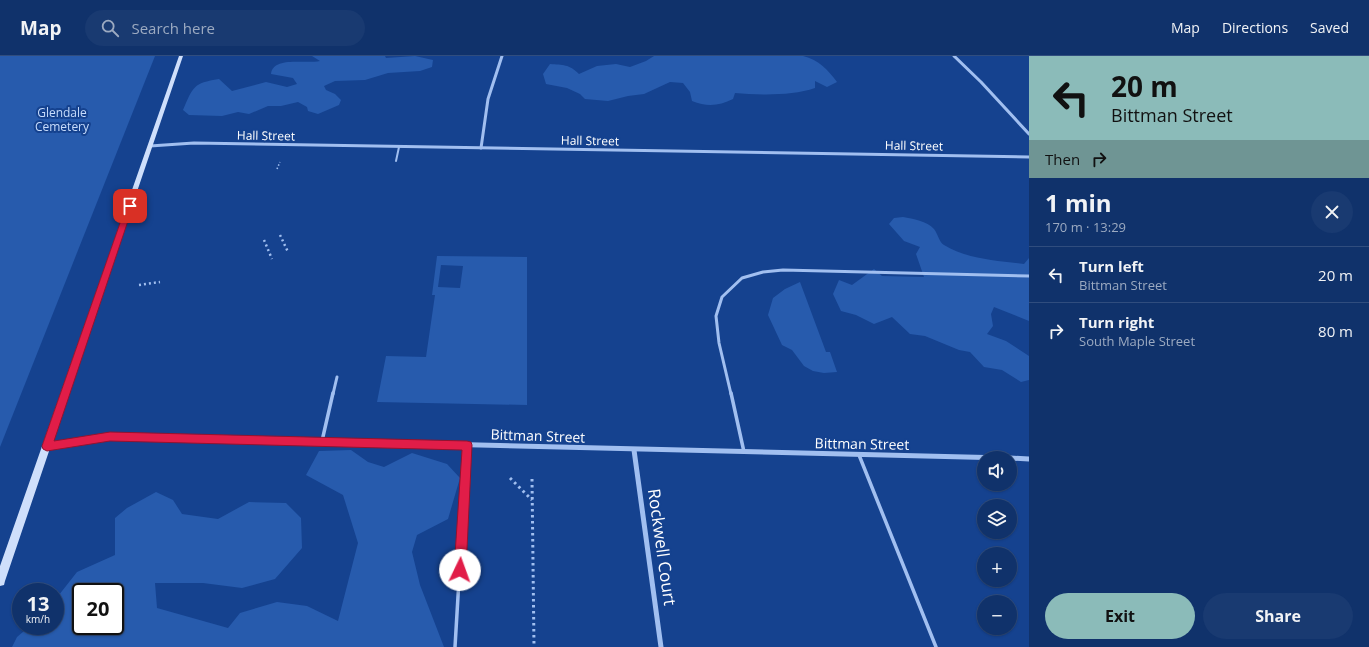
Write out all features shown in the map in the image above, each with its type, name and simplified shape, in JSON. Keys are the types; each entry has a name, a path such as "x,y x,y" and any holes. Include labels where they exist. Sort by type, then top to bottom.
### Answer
{"main road":[{"path":"0,581 181,56"}],"street":[{"path":"482,148 488,99 502,56"},
{"path":"954,56 981,82 1029,134"},
{"name":"Hall Street","path":"150,146 194,143 1029,157"},
{"name":"Bittman Street","path":"47,446 110,436 977,457"},
{"name":"Rockwell Court","path":"634,450 661,647"},
{"path":"1017,458 1029,458"}],"lane":[{"path":"396,161 399,147"},
{"path":"744,452 719,343 716,316 722,297 742,278 763,272 783,270 1029,276"},
{"path":"322,441 337,377"},
{"path":"455,647 467,445"},
{"path":"859,455 936,647"}],"path":[{"path":"280,235 288,252"},
{"path":"264,240 272,259"},
{"path":"139,285 160,282"},
{"path":"510,478 532,500"},
{"path":"532,479 534,647"}],"green space":[{"name":"Glendale Cemetery","path":"0,56 155,56 0,447"},
{"path":"312,56 385,56 386,58 415,56 433,60 432,67 420,71 388,73 365,80 335,81 324,86 326,90 335,94 341,100 339,105 318,114 308,111 307,107 298,102 281,106 268,106 249,114 238,112 222,116 189,115 183,110 195,87 204,82 219,79 232,91 266,82 287,87 297,84 293,78 271,74 273,68 283,63 320,61"},
{"path":"654,56 803,56 814,60 823,66 837,82 827,87 815,81 815,88 786,94 735,93 733,99 718,104 708,105 692,101 690,92 683,83 670,82 644,94 608,101 585,99 580,94 567,88 546,84 543,74 550,64 569,67 579,74 597,66 616,64 630,67 646,61"},
{"path":"903,217 928,224 937,233 942,244 953,250 983,259 1004,262 1024,264 1029,258 1029,321 994,307 991,314 993,326 987,334 1006,341 1029,356 1029,380 1021,382 1002,370 984,367 970,352 959,350 925,336 910,334 892,317 874,324 856,315 841,311 833,294 839,280 852,285 874,269 882,276 924,277 916,254 920,247 904,241 889,224 894,218"},
{"path":"437,256 527,257 527,405 377,402 386,356 426,357 435,295 432,295","holes":["441,265 463,266 460,288 438,287"]},
{"path":"800,282 826,352 830,352 837,372 824,373 813,371 804,366 792,350 782,345 768,315 773,298 785,289"},
{"path":"351,450 368,462 384,467 412,453 447,464 460,478 448,519 417,535 412,552 420,585 444,647 12,647 19,635 64,635 64,589 77,572 115,555 115,518 127,508 156,492 173,500 182,514 218,519 249,502 286,503 301,518 302,548 275,579 242,588 203,583 155,583 157,608 228,628 240,613 277,602 307,606 338,621 358,543 343,495 306,475 319,451"}],"route":[{"path":"130,206 47,446 110,436 467,445 460,570"}]}
